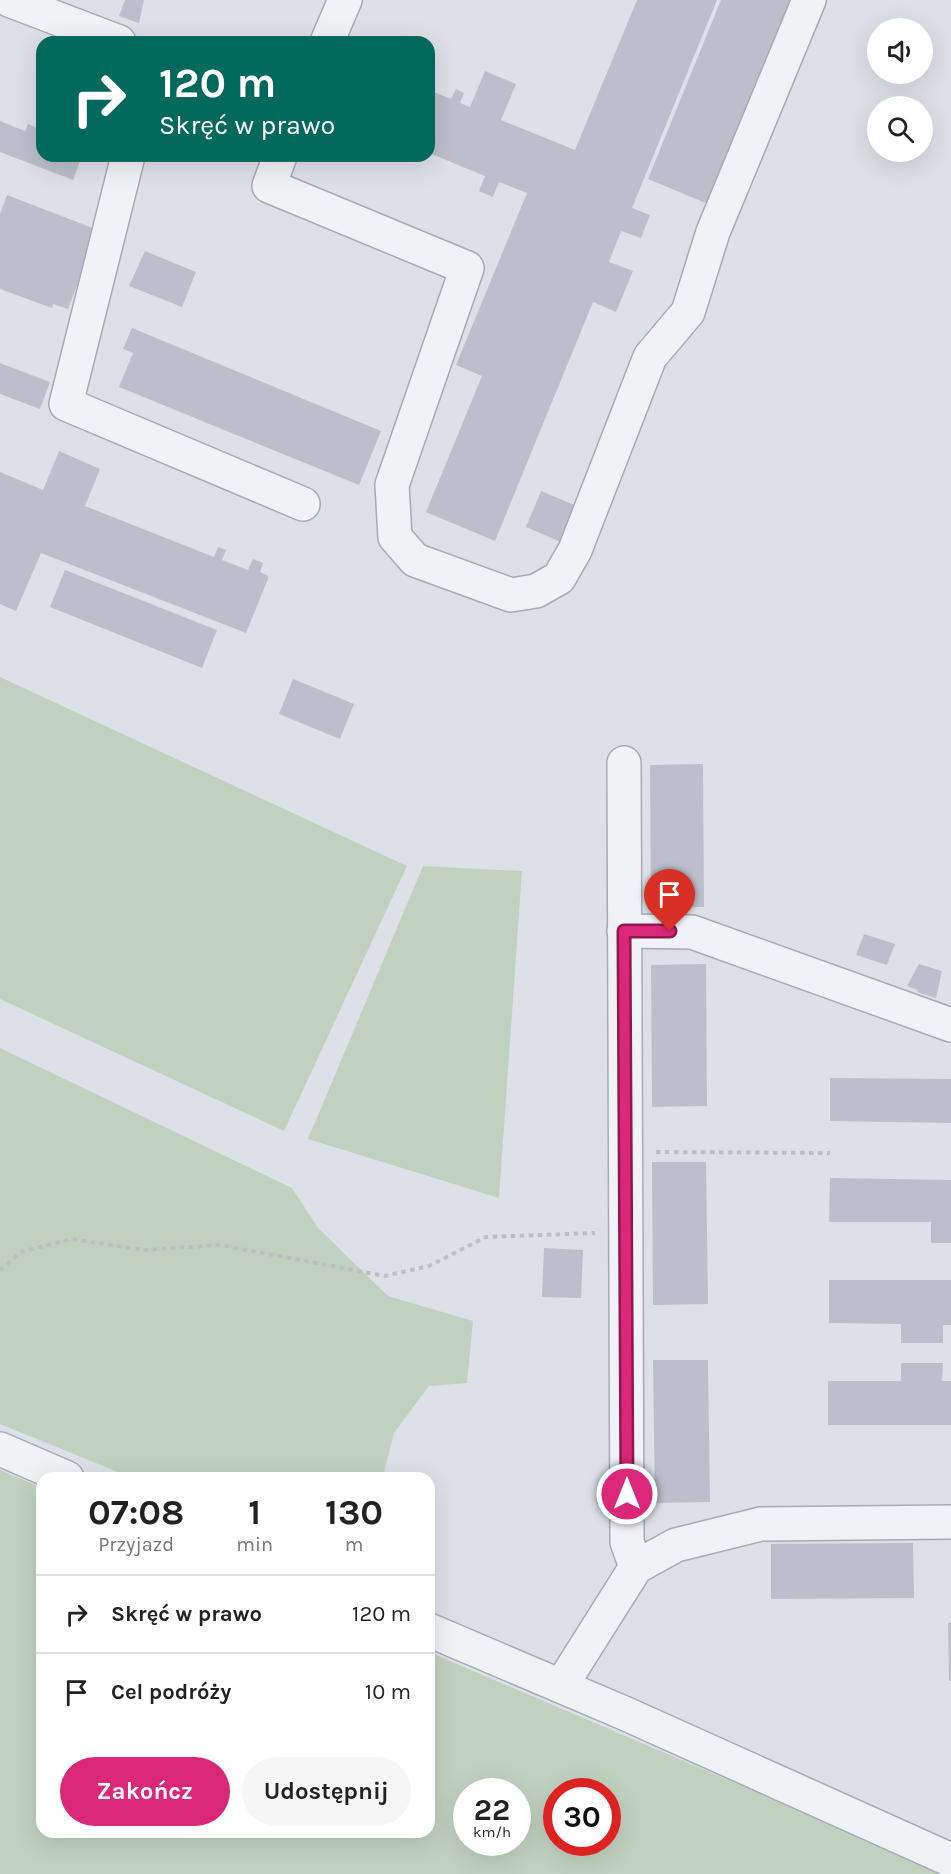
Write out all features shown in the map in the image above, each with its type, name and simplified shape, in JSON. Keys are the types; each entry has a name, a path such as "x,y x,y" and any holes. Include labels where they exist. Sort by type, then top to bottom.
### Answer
{"street":[{"path":"9,0 103,36"},
{"path":"330,36 345,0"},
{"path":"278,162 269,186 467,268 392,485 395,537 415,560 511,595 536,591 559,578 575,550 650,357 688,312 713,232 809,0"},
{"path":"126,162 66,404 303,504"},
{"path":"624,763 627,1542 636,1568"},
{"path":"624,931 693,932 951,1025"},
{"path":"0,1449 53,1472"},
{"path":"561,1686 636,1568 676,1545 761,1524 951,1522"},
{"path":"435,1633 561,1686 951,1860"}],"path":[{"path":"625,1151 830,1153"},
{"path":"0,1270 21,1252 71,1239 144,1250 220,1245 385,1276 429,1266 486,1237 626,1231"}],"green space":[{"path":"0,677 407,866 284,1131 0,999"},
{"path":"423,866 522,871 499,1198 308,1139"},
{"path":"0,1048 292,1188 318,1228 388,1296 473,1321 467,1383 429,1386 394,1433 384,1472 118,1472 0,1424"},
{"path":"0,1470 36,1485 36,1838 435,1838 435,1655 948,1874 0,1874"}],"building":[{"path":"125,0 144,0 139,23 119,16"},
{"path":"637,0 717,0 632,208 650,215 641,238 621,231 609,262 633,271 616,312 593,302 495,541 426,512 482,376 456,365 527,193 499,182 493,197 479,191 485,176 435,155 435,92 451,99 456,89 464,93 460,103 470,107 485,71 516,84 501,120 575,150"},
{"path":"721,0 797,0 713,206 648,179"},
{"path":"0,121 25,131 28,124 36,127 36,162 80,162 73,180 0,152"},
{"path":"7,195 98,230 68,309 53,304 52,308 0,289 0,214"},
{"path":"145,251 196,272 182,307 129,286"},
{"path":"132,328 381,431 359,485 119,387 133,353 123,349"},
{"path":"0,363 50,382 40,409 0,394"},
{"path":"59,451 100,469 85,506 214,557 218,547 226,550 222,560 248,570 253,559 263,563 260,572 268,576 268,579 246,633 41,553 16,611 0,604 0,472 43,490"},
{"path":"541,491 586,510 570,546 526,527"},
{"path":"65,570 217,630 202,668 50,607"},
{"path":"293,679 354,704 340,739 279,714"},
{"path":"703,764 704,907 651,907 650,765"},
{"path":"864,934 895,944 887,965 856,955"},
{"path":"706,964 707,1106 652,1107 651,965"},
{"path":"919,964 942,971 936,998 907,986"},
{"path":"830,1078 951,1079 951,1123 830,1121"},
{"path":"652,1162 706,1162 708,1304 653,1305"},
{"path":"830,1178 951,1180 951,1243 931,1243 931,1222 829,1222"},
{"path":"544,1248 583,1250 581,1298 542,1297"},
{"path":"829,1280 951,1280 951,1325 943,1325 943,1343 901,1343 901,1324 829,1323"},
{"path":"653,1360 708,1360 710,1502 655,1503"},
{"path":"901,1363 943,1363 942,1381 951,1381 951,1425 828,1425 828,1381 901,1381"},
{"path":"913,1543 914,1598 771,1599 771,1544"},
{"path":"948,1623 951,1623 951,1681 949,1681"}],"route":[{"path":"627,1494 624,931 670,931"}]}
